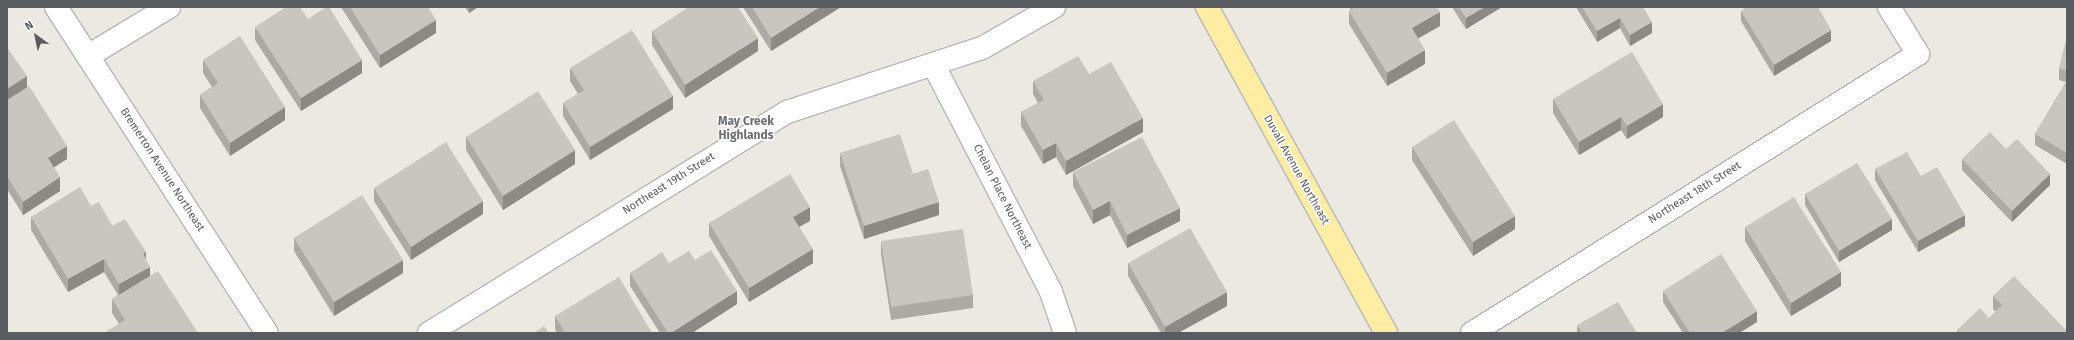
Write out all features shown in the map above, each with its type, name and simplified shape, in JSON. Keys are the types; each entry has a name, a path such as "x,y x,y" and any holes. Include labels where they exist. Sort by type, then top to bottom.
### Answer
{"main road":[{"name":"Duvall Avenue Northeast","path":"1207,7 1386,333"}],"street":[{"name":"Bremerton Avenue Northeast","path":"56,7 267,333"},
{"path":"88,56 169,7"},
{"name":"Northeast 19th Street","path":"429,333 787,112 982,48 1054,7"},
{"name":"Northeast 18th Street","path":"1472,333 1918,54 1889,7"},
{"name":"Chelan Place Northeast","path":"933,64 1051,292 1065,333"}],"building":[{"path":"286,7 300,7 308,19 326,7 329,7 362,60 301,98 255,27"},
{"path":"350,7 428,7 436,20 380,55"},
{"path":"689,7 738,7 758,38 685,85 652,31"},
{"path":"752,7 820,7 771,38"},
{"path":"1356,7 1437,7 1440,12 1412,28 1425,50 1387,73 1349,11"},
{"path":"1459,7 1485,7 1466,18"},
{"path":"1582,7 1643,7 1652,22 1630,35 1620,18 1597,31"},
{"path":"1746,7 1818,7 1831,30 1774,65 1741,11"},
{"path":"632,30 673,96 590,147 563,103 584,90 570,68"},
{"path":"240,36 285,107 230,143 200,95 218,83 203,60"},
{"path":"2067,37 2067,71 2059,69"},
{"path":"7,47 27,76 7,89"},
{"path":"1632,52 1663,104 1627,126 1621,117 1579,142 1553,99"},
{"path":"1078,56 1089,74 1111,62 1143,118 1066,161 1056,143 1043,150 1021,112 1044,100 1033,81"},
{"path":"2067,81 2067,153 2035,134"},
{"path":"29,86 67,146 48,158 60,177 23,202 7,176 7,100"},
{"path":"538,91 575,150 503,196 466,137"},
{"path":"1454,120 1515,216 1473,242 1412,147"},
{"path":"1990,132 2006,149 2017,139 2050,174 2012,211 1962,159"},
{"path":"900,134 913,174 928,169 939,202 864,226 840,153"},
{"path":"1142,137 1180,208 1127,235 1110,201 1093,210 1073,172"},
{"path":"446,142 483,201 411,247 374,188"},
{"path":"1907,152 1921,176 1937,167 1965,215 1918,241 1875,169"},
{"path":"1857,163 1892,219 1839,251 1805,194"},
{"path":"790,174 810,207 793,217 813,249 749,288 709,223"},
{"path":"80,187 91,206 99,202 112,226 125,219 146,252 143,253 150,267 119,284 104,259 68,279 31,217"},
{"path":"362,195 403,260 334,302 294,238"},
{"path":"1794,197 1841,272 1791,303 1745,227"},
{"path":"1190,228 1227,292 1165,327 1128,263"},
{"path":"963,229 973,295 891,307 881,241"},
{"path":"711,250 737,291 671,333 668,333 630,273 662,252 669,263 689,251 695,260"},
{"path":"1721,254 1757,311 1722,333 1690,333 1663,291"},
{"path":"158,271 198,333 104,333 125,320 112,299"},
{"path":"2014,276 2067,331 2067,333 1960,333 1957,330 1980,308 1989,318 2002,305 1993,296"},
{"path":"619,277 652,333 565,333 555,316"},
{"path":"1618,302 1637,333 1582,333 1577,325"},
{"path":"544,326 549,333 534,333"}],"district":[{"name":"May Creek Highlands","path":"746,129"}]}
